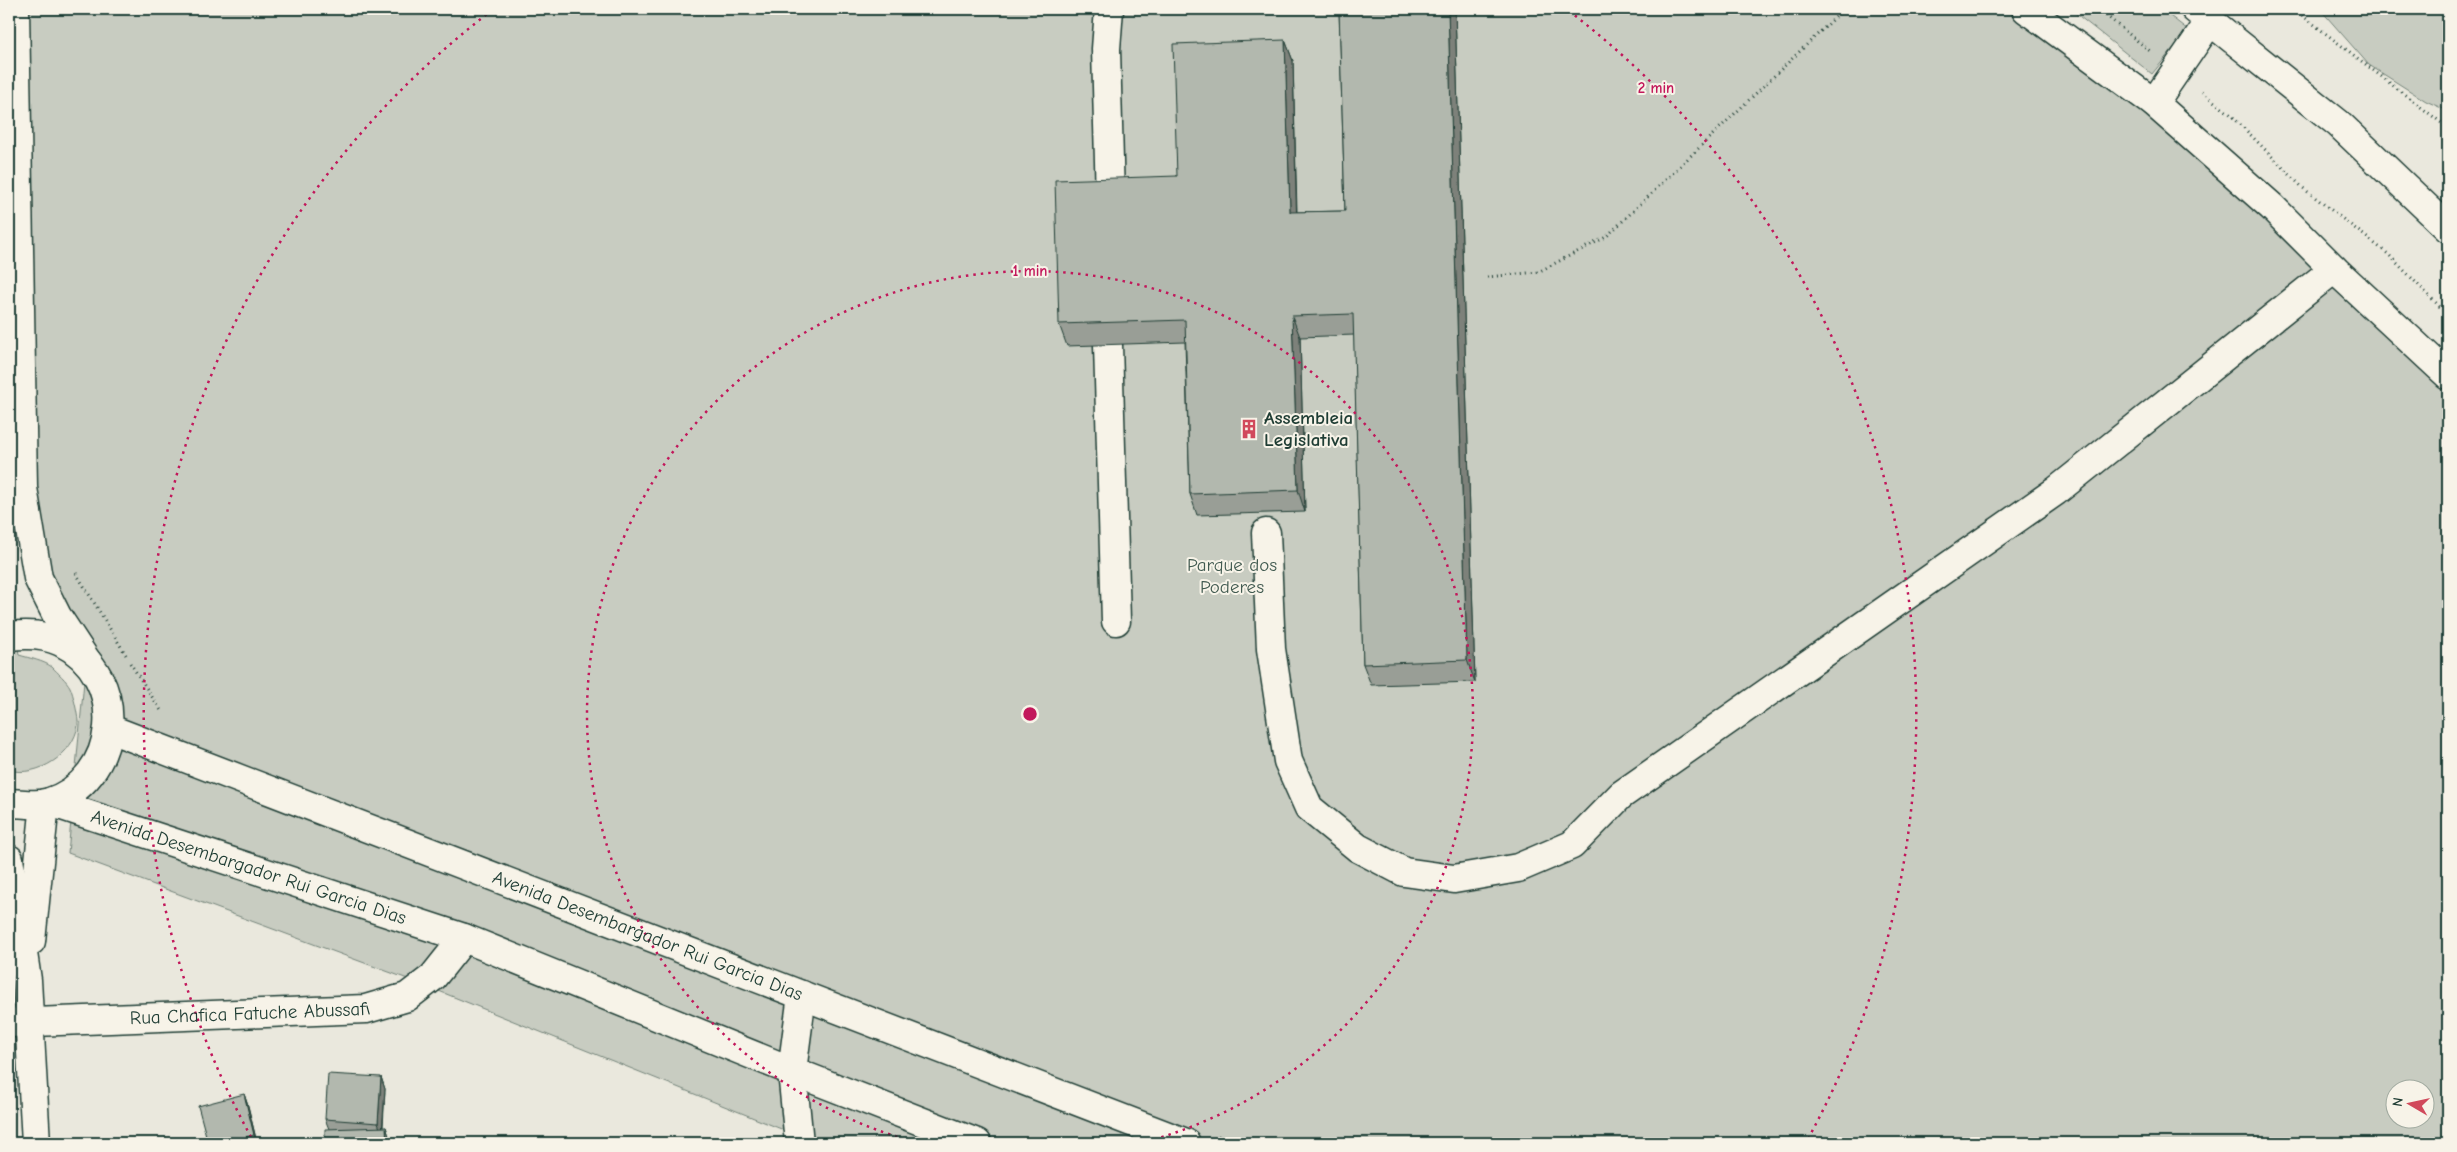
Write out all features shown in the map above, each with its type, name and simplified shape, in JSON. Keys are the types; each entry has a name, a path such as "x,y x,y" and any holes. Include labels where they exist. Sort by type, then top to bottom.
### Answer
{"main road":[{"path":"9,803 47,803 79,787 100,761 110,729 106,692 57,616 38,578 23,488 15,9"},
{"path":"1109,9 1106,49 1110,199"},
{"path":"2026,9 2154,103 2272,207 2334,269 2448,375"},
{"path":"2154,103 2202,15 2339,124 2448,228"},
{"path":"1266,533 1271,649 1288,761 1309,808 1358,848 1404,872 1454,879 1518,868 1572,845 1620,795 2056,491 2334,269"},
{"path":"1108,345 1116,621"},
{"path":"9,636 32,634 61,642 86,660"},
{"name":"Avenida Desembargador Rui Garcia Dias","path":"110,729 1186,1143"},
{"path":"36,1143 18,1023 27,980 47,803"},
{"name":"Avenida Desembargador Rui Garcia Dias","path":"47,803 464,938 792,1071 977,1143"},
{"path":"9,859 27,980"},
{"name":"Rua Chafica Fatuche Abussafi","path":"18,1023 366,1009 407,997 433,977 464,938"},
{"path":"799,1143 792,1071 802,995"}],"path":[{"path":"1487,277 1538,272 1606,237 1844,9"},
{"path":"2098,9 2151,52"},
{"path":"2294,9 2448,128"},
{"path":"2199,89 2230,114 2303,188 2388,254 2448,315"}],"green space":[{"name":"Parque dos Poderes","path":"15,9 2026,9 2448,375 2448,1143 816,1143 424,985 68,853 86,660 38,578"},
{"path":"2070,9 2161,9 2188,30 2152,74"},
{"path":"2320,9 2448,9 2448,111 2426,101 2369,65"},
{"path":"9,580 19,655 49,665 64,679 71,690 78,722 75,736 62,754 43,767 20,772 9,770"}],"building":[{"name":"Assembleia Legislativa","path":"1339,9 1448,9 1467,660 1363,664 1353,314 1292,316 1298,490 1190,494 1185,320 1059,324 1055,180 1177,176 1173,44 1285,40 1290,212 1345,211"},
{"path":"328,1074 381,1077 378,1123 325,1119"},
{"path":"244,1094 254,1135 222,1143 208,1143 198,1106"},
{"path":"386,1127 387,1143 325,1143 325,1129"}],"place":[{"name":"Assembleia Legislativa","path":"1249,429"}]}
